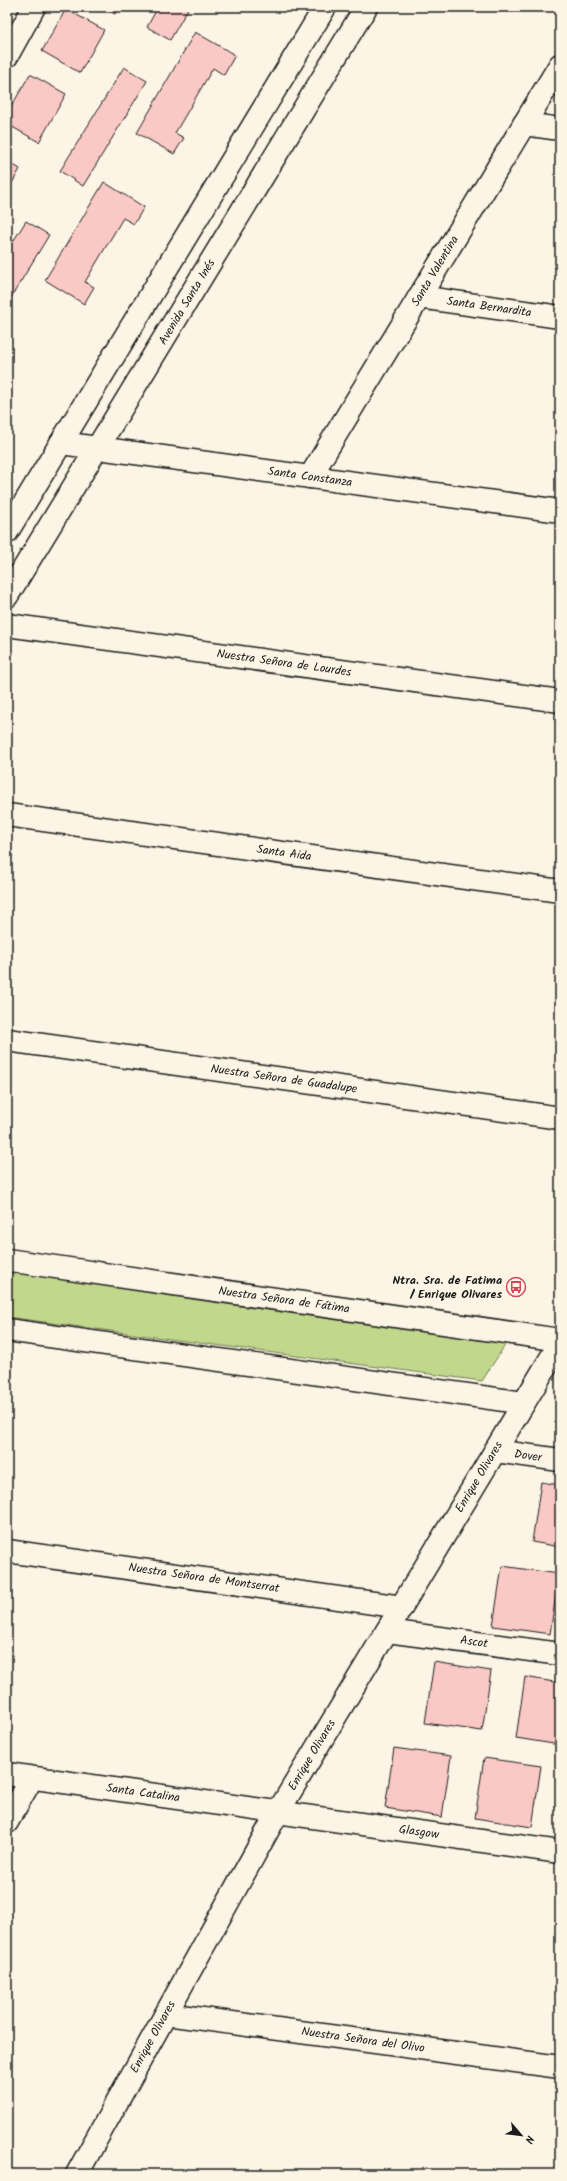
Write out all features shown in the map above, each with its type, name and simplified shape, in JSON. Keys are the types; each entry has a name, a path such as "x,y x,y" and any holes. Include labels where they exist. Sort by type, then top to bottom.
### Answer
{"street":[{"path":"7,56 34,7"},
{"path":"7,532 324,7"},
{"name":"Avenida Santa Inés","path":"7,596 366,7"},
{"name":"Santa Valentina","path":"310,477 560,65"},
{"path":"524,124 560,129"},
{"name":"Santa Bernardita","path":"419,297 560,317"},
{"name":"Santa Constanza","path":"61,443 560,512"},
{"name":"Nuestra Señora de Lourdes","path":"7,625 560,701"},
{"name":"Santa Aida","path":"7,815 560,891"},
{"name":"Nuestra Señora de Guadalupe","path":"7,1040 560,1118"},
{"name":"Nuestra Señora de Fátima","path":"7,1260 560,1340"},
{"path":"7,1330 524,1403"},
{"name":"Enrique Olivares","path":"77,2174 278,1812 560,1343"},
{"name":"Dover","path":"495,1451 560,1460"},
{"name":"Nuestra Señora de Montserrat","path":"7,1551 402,1606"},
{"name":"Ascot","path":"387,1631 560,1654"},
{"name":"Santa Catalina","path":"7,1774 278,1812"},
{"path":"7,1822 32,1778"},
{"name":"Glasgow","path":"278,1812 560,1852"},
{"name":"Nuestra Señora del Olivo","path":"166,2014 560,2067"}],"green space":[{"path":"7,1270 509,1339 482,1381 7,1317"}],"building":[{"path":"7,7 14,7 7,20"},
{"path":"102,7 119,7 115,14"},
{"path":"158,7 189,7 170,40 147,27"},
{"path":"66,9 104,30 80,73 42,51"},
{"path":"195,32 235,55 224,75 213,68 175,133 184,138 174,154 137,133"},
{"path":"124,67 147,81 83,186 60,171"},
{"path":"30,74 66,94 39,142 7,124 7,114"},
{"path":"7,161 20,169 7,192"},
{"path":"104,182 144,207 134,224 123,218 85,282 94,287 84,304 45,280"},
{"path":"26,221 49,235 7,304 7,251"},
{"path":"541,1482 560,1485 560,1547 532,1542"},
{"path":"502,1566 559,1574 550,1634 493,1626"},
{"path":"434,1662 491,1671 482,1731 425,1723"},
{"path":"525,1677 560,1683 560,1745 516,1738"},
{"path":"394,1748 451,1756 442,1817 385,1808"},
{"path":"484,1758 541,1766 532,1827 475,1818"}],"place":[{"name":"Ntra. Sra. de Fatima / Enrique Olivares","path":"516,1287"}]}
